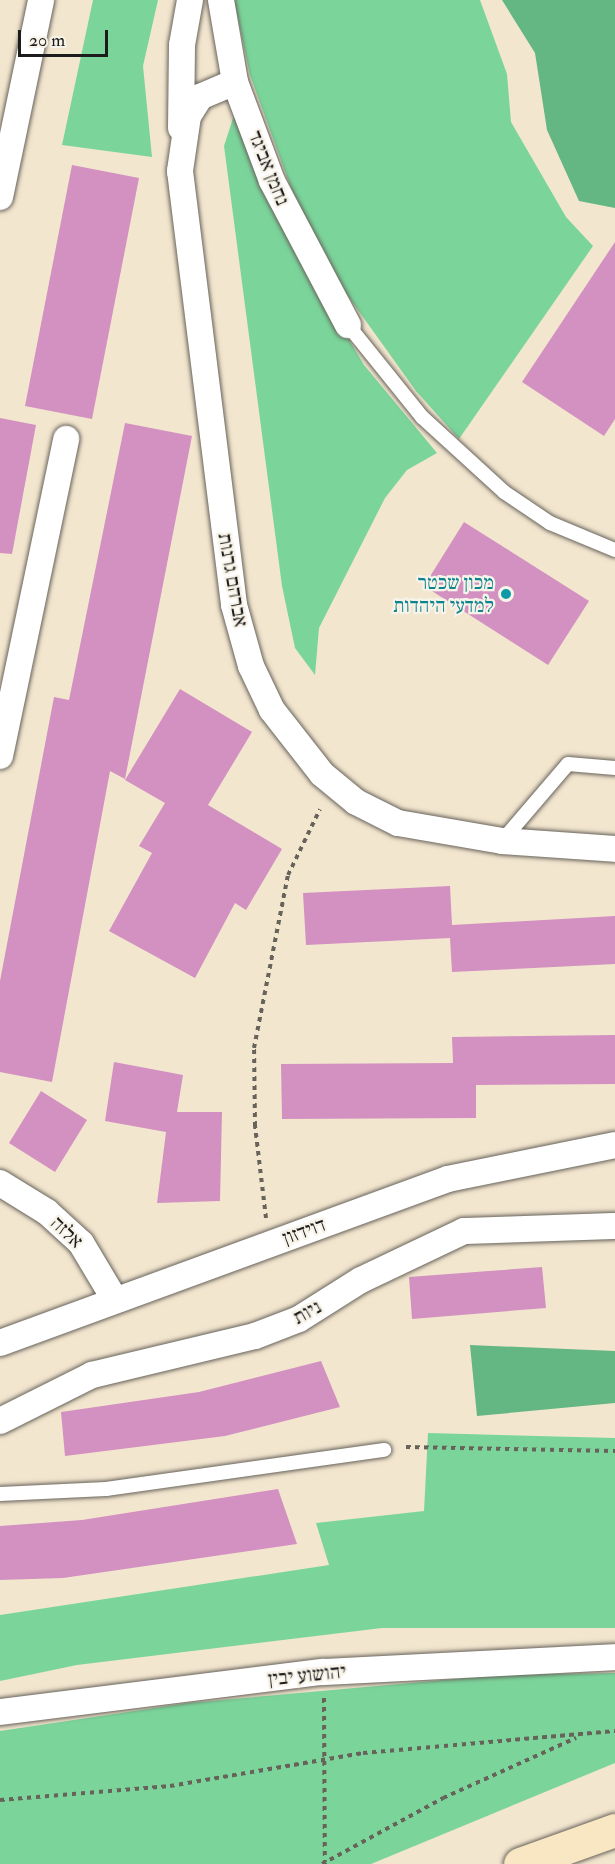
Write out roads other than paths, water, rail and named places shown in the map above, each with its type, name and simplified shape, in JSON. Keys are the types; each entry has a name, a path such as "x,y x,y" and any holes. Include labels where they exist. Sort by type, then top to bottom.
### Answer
{"main road":[{"path":"520,1864 615,1830"}],"street":[{"path":"0,197 41,0"},
{"path":"180,171 182,45 190,0"},
{"name":"נחמן אביגד","path":"221,0 236,82 272,181 348,326"},
{"name":"אברהם גרנות","path":"236,82 200,97 188,116 180,171 234,605 251,666 272,711 295,745 335,785 398,823 502,841 615,849"},
{"path":"0,756 66,439"},
{"name":"דוידזון","path":"0,1343 448,1179 615,1145"},
{"name":"אלזה","path":"0,1183 47,1212 81,1243 115,1300"},
{"name":"ניות","path":"0,1421 92,1375 255,1336 299,1319 361,1280 464,1231 615,1226"},
{"name":"יהושוע יבין","path":"0,1712 323,1672 615,1657"}],"lane":[{"path":"348,326 422,417 504,492 550,523 615,550"},
{"path":"502,841 568,764 615,768"},
{"path":"0,1494 106,1489 384,1450"}],"place":[{"name":"מכון שכטר למדעי היהדות","path":"506,594"}]}
